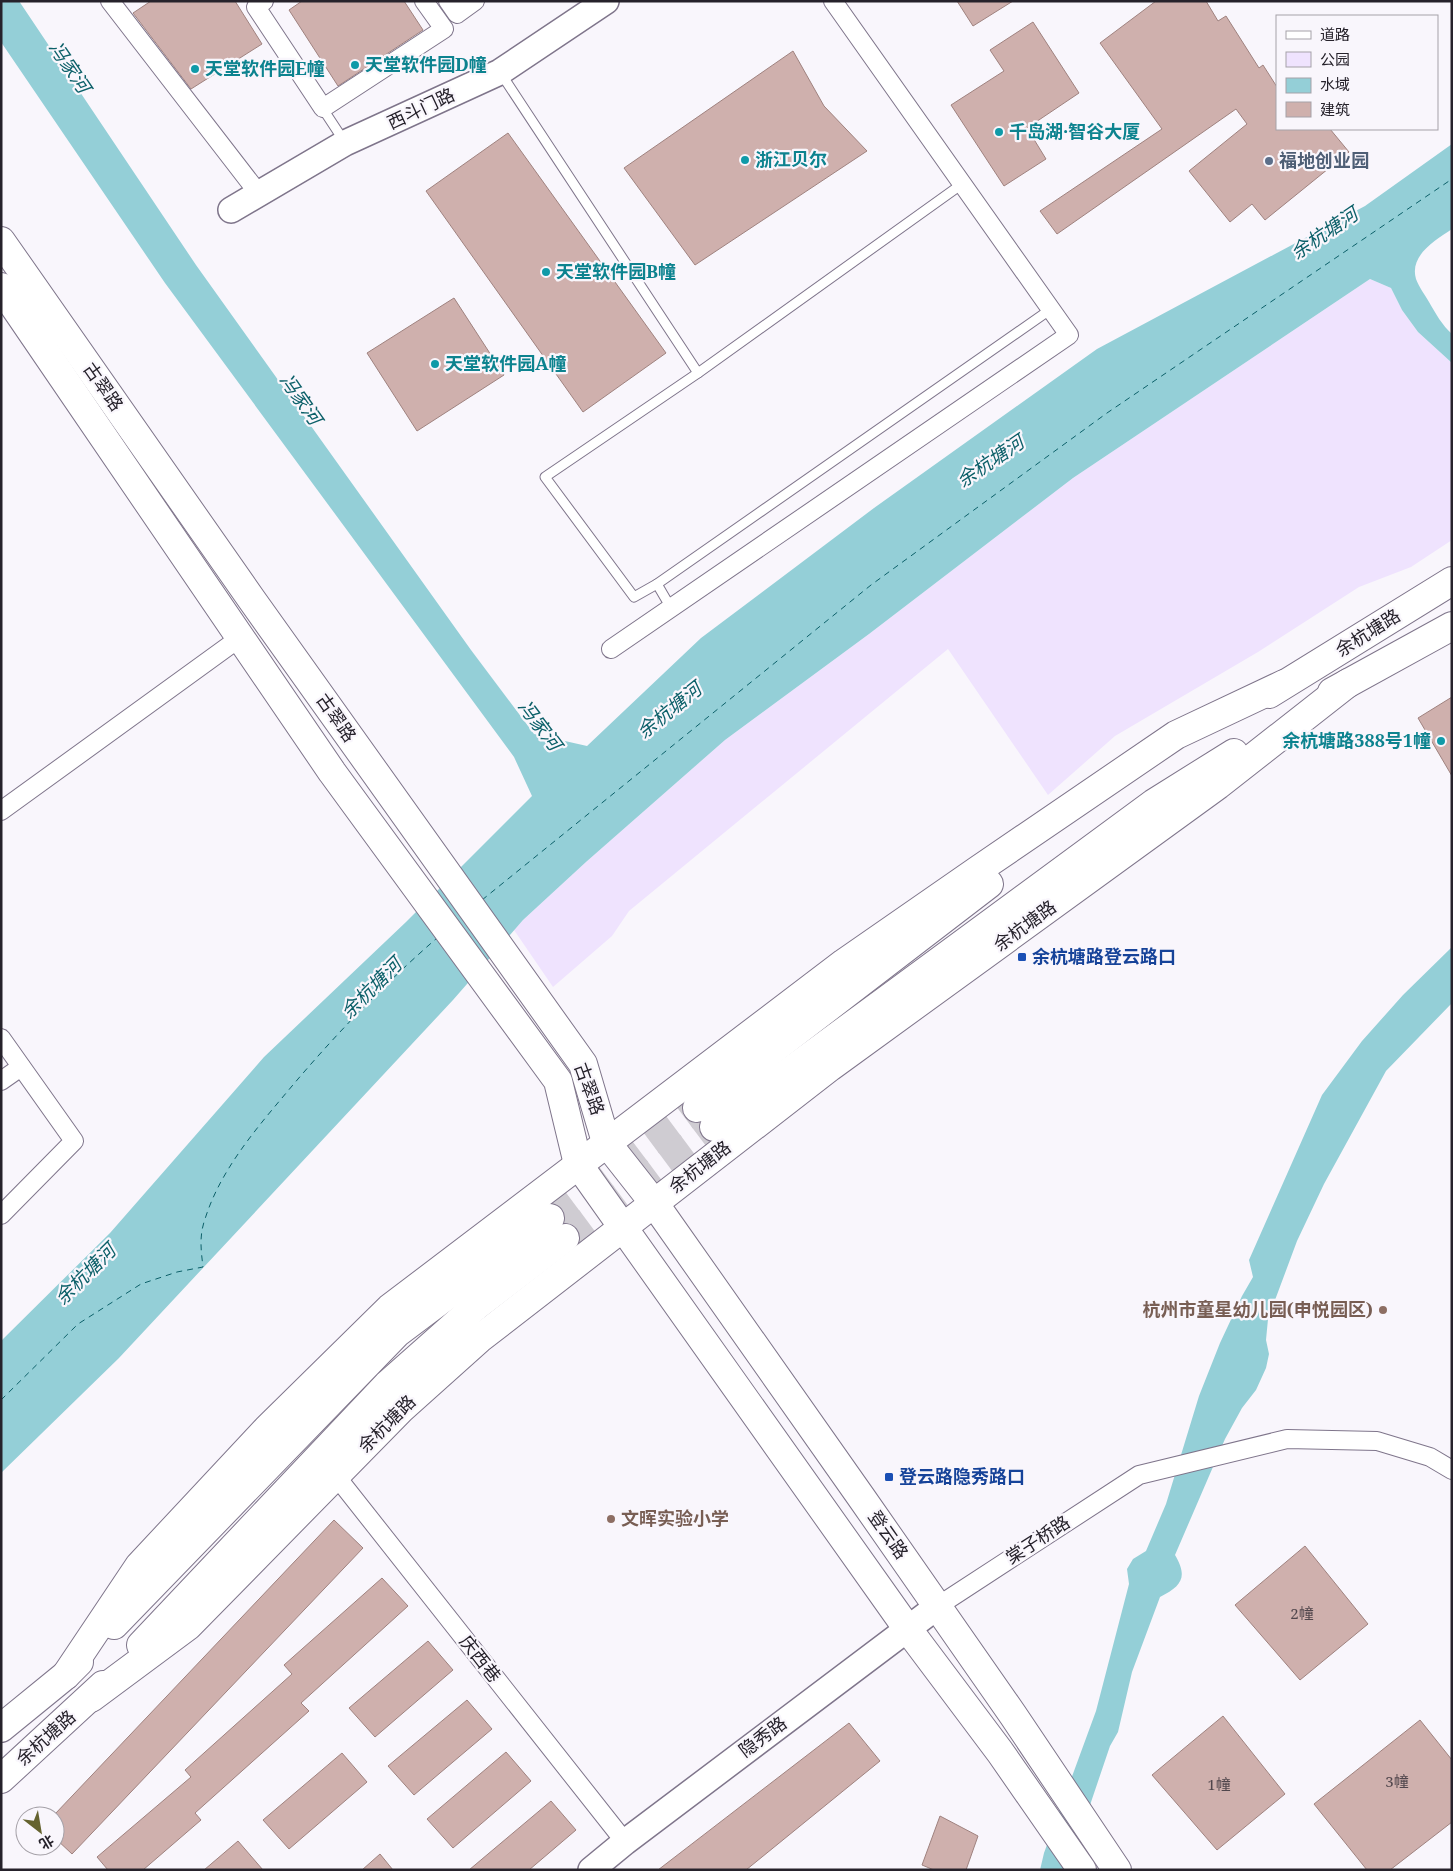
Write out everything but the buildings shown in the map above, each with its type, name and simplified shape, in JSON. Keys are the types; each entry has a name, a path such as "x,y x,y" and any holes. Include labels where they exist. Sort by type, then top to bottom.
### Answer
{"main road":[{"name":"古翠路","path":"3,247 583,1064 606,1142 654,1203"},
{"name":"古翠路","path":"1,287 332,772 558,1080 578,1164 624,1227"},
{"name":"余杭塘路","path":"1452,582 1284,684 986,886 705,1118 1154,803 1348,683 1452,626"},
{"name":"余杭塘路","path":"91,1698 188,1626 402,1408 479,1339 830,1067 1218,785 1348,683"},
{"name":"余杭塘路","path":"66,1675 139,1566 267,1429 390,1308 844,963 1176,735 1284,684"},
{"name":"登云路","path":"654,1203 938,1606 1117,1870"},
{"path":"624,1227 907,1628 1000,1752 1080,1866"},
{"name":"余杭塘路","path":"1,1728 66,1675 397,1334 558,1228 475,1308 387,1385 91,1698 1,1779"}],"street":[{"path":"110,1 259,194"},
{"path":"264,1 256,7 323,108 444,30 424,1"},
{"path":"448,1 457,14 476,1"},
{"name":"西斗门路","path":"231,210 345,143 500,72 606,1"},
{"path":"611,649 1069,335 833,1"},
{"path":"1,811 241,637"},
{"path":"1,1038 74,1141 1,1215"},
{"path":"1,1081 21,1066"},
{"name":"棠子桥路","path":"938,1606 1139,1474 1287,1439 1377,1441 1430,1457 1452,1470"},
{"name":"庆西巷","path":"336,1476 625,1842"},
{"name":"隐秀路","path":"591,1870 625,1842 938,1606"}],"lane":[{"path":"275,31 345,143"},
{"path":"500,72 698,373"},
{"path":"962,184 698,373 545,477 634,597 657,584 1051,309"},
{"path":"657,584 671,608"}],"green space":[{"path":"1370,279 1391,288 1402,310 1418,332 1452,363 1452,540 1411,567 1359,587 1258,652 1115,736 1048,795 948,649 629,911 612,936 553,987 514,930 586,862 725,740 869,634 1073,478"}],"water":[{"name":"余杭塘河","path":"1,1 19,1 196,265 471,650 534,734 587,746 701,638 874,508 1097,349 1365,206 1452,144 1452,229 1425,249 1416,263 1415,270 1420,288 1439,319 1452,334 1452,363 1418,332 1402,310 1391,288 1370,279 1073,478 869,634 725,740 523,920 453,1000 119,1358 1,1473 1,1341 110,1233 264,1057 406,922 532,796 514,757 165,283 1,42"},
{"path":"1452,947 1452,1003 1386,1071 1324,1184 1297,1241 1268,1319 1266,1340 1269,1354 1266,1368 1256,1390 1242,1408 1225,1439 1175,1555 1181,1569 1181,1580 1178,1585 1160,1597 1132,1672 1118,1732 1110,1746 1068,1870 1040,1870 1044,1853 1096,1711 1129,1584 1127,1569 1133,1559 1146,1551 1166,1504 1199,1396 1220,1343 1253,1277 1249,1260 1322,1095 1362,1041 1403,995"}],"ferry route":[{"path":"482,900 871,585 1107,413 1452,179"},
{"path":"1,1400 78,1324 141,1284 177,1272 203,1267 201,1237 205,1219 220,1184 251,1136 340,1031 397,974 437,938"}],"tunnel":[{"path":"550,1218 697,1108"},
{"path":"565,1238 714,1127"}],"place":[{"name":"天堂软件园D幢","path":"355,65"},
{"name":"天堂软件园E幢","path":"195,69"},
{"name":"千岛湖·智谷大厦","path":"999,132"},
{"name":"浙江贝尔","path":"745,160"},
{"name":"福地创业园","path":"1269,161"},
{"name":"天堂软件园B幢","path":"546,272"},
{"name":"天堂软件园A幢","path":"435,364"},
{"name":"余杭塘路388号1幢","path":"1441,741"},
{"name":"余杭塘路登云路口","path":"1022,957"},
{"name":"杭州市童星幼儿园(申悦园区)","path":"1383,1310"},
{"name":"登云路隐秀路口","path":"889,1477"},
{"name":"文晖实验小学","path":"611,1519"}],"water label":[{"name":"冯家河","path":"70,67"},
{"name":"冯家河","path":"301,399"},
{"name":"冯家河","path":"540,725"}]}
